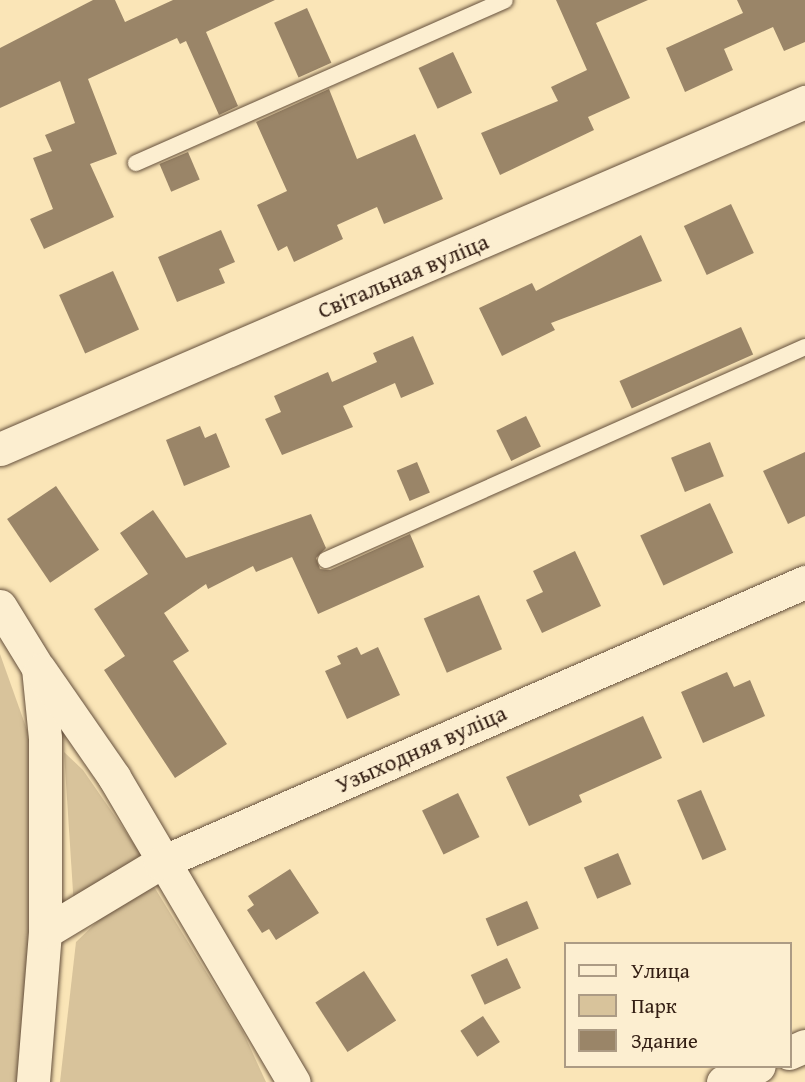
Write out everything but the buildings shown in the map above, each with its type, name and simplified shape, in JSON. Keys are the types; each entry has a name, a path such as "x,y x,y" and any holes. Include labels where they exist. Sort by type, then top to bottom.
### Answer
{"street":[{"name":"Світальная вуліца","path":"0,449 805,102"},
{"name":"Узыходняя вуліца","path":"45,932 160,863 805,582"},
{"path":"0,606 38,668 114,777 160,863 294,1082"},
{"path":"33,1082 45,932 47,813 38,668"},
{"path":"723,1082 754,1068"}],"lane":[{"path":"136,163 505,0"},
{"path":"326,560 805,347"}],"green space":[{"path":"0,654 31,741 36,812 23,1082 0,1082"},
{"path":"64,752 83,770 141,854 74,907"},
{"path":"153,885 243,1032 266,1082 60,1082 76,942 101,918"}]}
